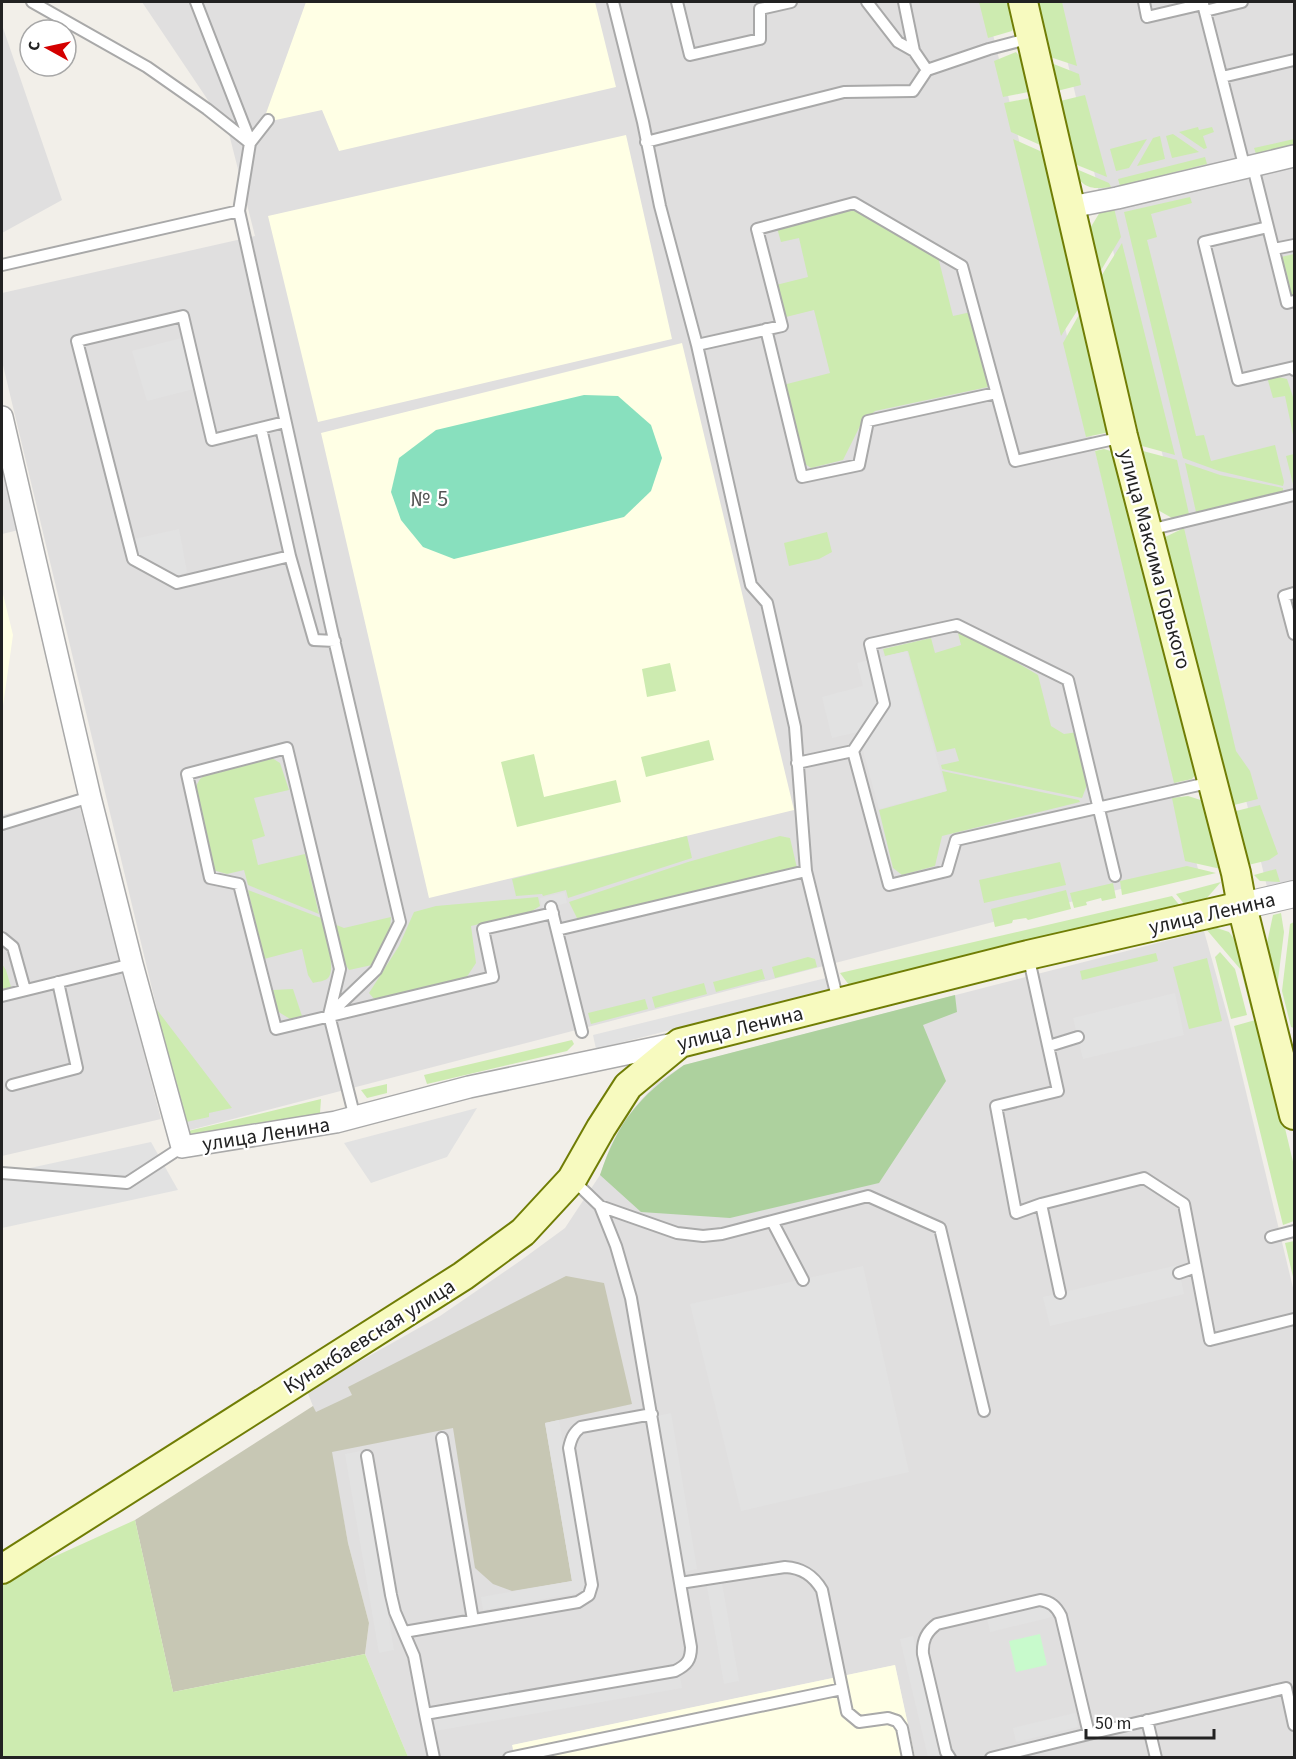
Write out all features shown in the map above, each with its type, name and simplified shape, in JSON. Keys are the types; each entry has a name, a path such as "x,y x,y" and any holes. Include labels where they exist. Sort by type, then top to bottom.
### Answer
{"main road":[{"name":"улица Максима Горького","path":"1023,2 1123,436 1236,873 1242,906 1281,1041 1294,1113"},
{"name":"улица Ленина","path":"696,1034 839,1003 1028,955 1242,906"},
{"name":"Кунакбаевская улица","path":"2,1569 463,1276 523,1232 572,1179 628,1086 696,1034"}],"street":[{"path":"1071,207 1294,156"},
{"path":"2,417 90,797 132,964 182,1147"},
{"name":"улица Ленина","path":"1242,906 1294,894"},
{"name":"улица Ленина","path":"182,1147 355,1118 469,1087 696,1034"}],"lane":[{"path":"32,2 147,67 207,108 250,143"},
{"path":"196,2 250,143"},
{"path":"614,2 660,206 697,345 752,585 767,603 795,727 806,871 839,1003"},
{"path":"677,2 690,55 760,39 760,9 791,2"},
{"path":"867,2 898,42 914,51"},
{"path":"904,2 914,51 927,70"},
{"path":"1144,2 1147,17 1203,4 1222,77 1268,227 1287,303 1294,301"},
{"path":"1205,11 1242,2"},
{"path":"646,142 844,92 913,91 927,70 989,49 1031,38"},
{"path":"1222,77 1294,60"},
{"path":"268,120 250,143 239,211 400,922 376,970 329,1015"},
{"path":"697,345 782,326 757,229 854,203 962,266 1015,461 1123,436"},
{"path":"3,261 239,211"},
{"path":"1268,227 1204,242 1238,380 1294,367 1294,370"},
{"path":"1274,249 1294,245"},
{"path":"285,422 212,440 183,316 77,341 133,559 177,583 290,556"},
{"path":"766,329 802,477 860,465 868,421 996,393"},
{"path":"261,428 290,556 314,640 335,641"},
{"path":"1149,530 1294,495"},
{"path":"1294,593 1284,596 1294,634"},
{"path":"797,763 853,751 884,704 870,644 957,625 1068,680 1115,876"},
{"path":"355,1118 329,1015 340,969 287,748 187,774 210,878 239,884 276,1029 329,1015 493,977 483,929 552,910 582,1032"},
{"path":"853,751 889,885 947,871 956,840 1212,782"},
{"path":"2,824 90,797"},
{"path":"557,930 806,871"},
{"path":"2,938 13,947 25,990"},
{"path":"1028,955 1058,1091 996,1106 1016,1213 1041,1204 1144,1178 1184,1204 1210,1340 1294,1319"},
{"path":"2,996 132,964"},
{"path":"12,1084 76,1068 58,982"},
{"path":"1049,1046 1078,1037"},
{"path":"2,1173 128,1182 182,1147"},
{"path":"572,1179 600,1206 664,1230 690,1236 722,1234 868,1196 940,1228 984,1411"},
{"path":"1041,1204 1060,1293"},
{"path":"424,1714 675,1671 683,1667 691,1656 681,1583 627,1281 600,1206"},
{"path":"772,1221 803,1280"},
{"path":"1271,1237 1294,1231"},
{"path":"1179,1273 1196,1268"},
{"path":"405,1632 578,1602 587,1598 592,1585 569,1448 570,1440 581,1427 652,1414"},
{"path":"442,1438 473,1620"},
{"path":"367,1456 391,1595 416,1666 434,1758"},
{"path":"681,1583 785,1567 801,1569 810,1574 822,1590 847,1712 855,1720 864,1722 888,1718 897,1721 902,1728 908,1758"},
{"path":"950,1758 946,1752 923,1654 922,1647 928,1632 937,1624 1040,1599 1053,1604 1062,1616 1089,1734"},
{"path":"991,1758 1286,1688 1294,1725"},
{"path":"509,1758 842,1689"},
{"path":"1147,1720 1156,1758"}],"shaded area":[{"path":"142,2 985,2 1198,869 186,1131 2,361 2,293 255,236 228,130"},
{"path":"306,2 595,2 616,87 339,151 322,110 271,121 264,119"},
{"path":"1053,2 1294,2 1294,885 1268,891"},
{"path":"2,25 18,72 18,78 20,78 62,200 2,233"},
{"path":"626,135 672,339 318,422 268,216"},
{"path":"181,338 194,389 147,401 132,351"},
{"path":"682,343 794,810 429,898 321,433"},
{"path":"2,442 23,529 2,534"},
{"path":"179,529 187,572 175,577 136,555 130,540"},
{"path":"2,590 13,635 2,713"},
{"path":"907,651 946,791 879,809 858,732 832,738 822,697 863,686 857,663"},
{"path":"77,796 161,1119 2,1156 2,815"},
{"path":"565,892 567,903 542,909 540,898"},
{"path":"1204,931 1229,1021 1294,1292 1294,1757 915,1757 895,1665 513,1745 515,1757 408,1757 365,1654 369,1623 348,1543 331,1452 307,1391 440,1316 565,1228 600,1175 610,1147 623,1122 657,1083 684,1065"},
{"path":"826,978 828,990 596,1049 593,1035"},
{"path":"1175,993 1184,1035 1083,1059 1073,1018"},
{"path":"477,1108 447,1157 371,1183 344,1143"},
{"path":"151,1142 178,1190 2,1228 2,1174"},
{"path":"1178,1265 1184,1294 1050,1326 1043,1297"},
{"path":"863,1266 909,1472 741,1511 690,1304"},
{"path":"566,1276 604,1283 632,1404 545,1423 572,1581 512,1591 493,1584 475,1568 453,1428 332,1452 348,1543 369,1623 365,1654 173,1692 135,1520 313,1406 316,1412 352,1395 348,1387"},
{"path":"671,1413 697,1569 683,1572 656,1416"},
{"path":"559,1420 589,1591 483,1610 481,1597 572,1581 545,1423"},
{"path":"360,1451 394,1650 379,1653 345,1454"},
{"path":"722,1583 739,1681 724,1684 707,1586"},
{"path":"1049,1603 1052,1617 990,1632 987,1618"},
{"path":"913,1636 941,1757 928,1757 900,1639"},
{"path":"895,1665 915,1757 515,1758 512,1745"},
{"path":"680,1676 682,1688 435,1731 433,1719"},
{"path":"1075,1713 1078,1727 1016,1742 1013,1728"}],"green space":[{"path":"979,2 1011,2 1016,24 1012,31 988,38"},
{"path":"1031,2 1062,2 1077,66 1044,55"},
{"path":"1016,52 1026,64 1033,91 1003,97 994,61"},
{"path":"1046,61 1079,74 1081,85 1053,92"},
{"path":"1085,95 1107,177 1072,163 1056,102"},
{"path":"1035,97 1047,148 1011,132 1004,103"},
{"path":"1198,127 1199,130 1212,127 1214,132 1203,136 1207,148 1204,149 1179,132"},
{"path":"1173,134 1199,152 1172,158 1166,136"},
{"path":"1160,136 1165,159 1137,166 1153,138"},
{"path":"1013,139 1049,155 1084,300 1061,336"},
{"path":"1147,139 1129,168 1116,171 1110,149"},
{"path":"1294,139 1294,145 1256,154 1254,148"},
{"path":"1205,157 1207,164 1120,186 1118,179"},
{"path":"1074,168 1109,183 1111,187 1093,188 1083,184"},
{"path":"1190,197 1192,203 1151,214 1157,237 1147,240 1196,436 1204,435 1211,461 1275,445 1283,486 1219,471 1183,458 1124,212"},
{"path":"1114,208 1121,237 1100,272 1089,230 1100,212"},
{"path":"849,210 864,212 938,257 953,316 971,312 988,387 875,411 861,424 843,460 811,468 800,456 783,385 830,373 814,310 786,317 776,285 808,277 799,238 781,242 777,228"},
{"path":"1122,243 1175,455 1142,446 1100,278"},
{"path":"1294,254 1294,295 1290,296 1281,257"},
{"path":"1085,304 1110,432 1086,437 1063,343"},
{"path":"1267,377 1287,379 1294,400 1294,439 1285,396 1273,398"},
{"path":"584,395 618,396 651,425 662,458 651,491 624,517 454,559 423,547 401,520 391,492 399,458 436,430"},
{"path":"1104,449 1121,454 1200,769 1192,779 1174,783 1095,451"},
{"path":"1143,451 1177,460 1189,514 1172,518 1156,509"},
{"path":"1294,454 1294,488 1286,456"},
{"path":"1185,463 1220,475 1283,488 1283,491 1196,512"},
{"path":"1184,528 1236,751 1250,771 1258,799 1230,806 1163,538"},
{"path":"827,532 832,552 819,559 789,566 784,543"},
{"path":"958,633 974,637 1038,675 1051,726 1064,734 1078,732 1087,785 1082,798 942,769 941,765 959,761 955,748 937,752 908,651 885,656 883,649 931,638 935,653 961,645"},
{"path":"670,663 676,691 647,697 642,669"},
{"path":"709,740 714,760 646,777 641,757"},
{"path":"534,754 544,797 616,780 621,802 517,827 501,762"},
{"path":"272,758 280,763 289,790 254,798 265,836 252,840 258,865 305,854 319,914 248,885 244,870 227,874 213,870 195,788 200,779 209,772"},
{"path":"942,771 1080,802 942,836 935,866 902,875 893,868 879,810 947,791"},
{"path":"1188,796 1207,802 1221,869 1185,861 1172,798"},
{"path":"1260,805 1278,854 1269,860 1248,865 1232,812"},
{"path":"687,836 692,858 568,898 566,890 543,896 542,894 516,896 512,879"},
{"path":"780,836 790,838 797,868 578,920 569,902 688,862"},
{"path":"1060,862 1066,885 984,903 979,880"},
{"path":"1187,866 1216,873 1122,895 1120,881"},
{"path":"1276,869 1280,882 1260,881 1254,875"},
{"path":"1221,882 1205,900 1185,905 1176,894"},
{"path":"1113,883 1116,898 1102,901 1101,898 1074,908 1070,893"},
{"path":"248,890 321,918 331,959 330,975 327,979 313,983 308,975 302,949 264,959"},
{"path":"1066,890 1071,909 1028,920 1026,918 1013,920 1012,923 995,927 991,909"},
{"path":"1172,896 1181,907 849,985 840,973"},
{"path":"538,897 540,906 532,911 471,926 476,963 466,978 375,1000 369,993 399,946 414,912 436,906"},
{"path":"1281,913 1284,932 1277,988 1267,943 1273,915"},
{"path":"391,917 386,942 377,959 372,965 349,970 342,959 334,924 344,928"},
{"path":"1294,922 1294,1028 1291,1027 1282,991 1290,924"},
{"path":"1217,928 1229,932 1241,948 1256,1009 1251,1010 1241,970 1206,929"},
{"path":"1220,952 1235,969 1247,1015 1231,1019 1215,957"},
{"path":"1156,953 1158,961 1082,980 1080,971"},
{"path":"808,957 815,959 817,967 775,978 772,967"},
{"path":"1207,958 1222,1021 1189,1029 1173,967"},
{"path":"2,964 11,987 2,989"},
{"path":"762,969 765,979 716,992 713,982"},
{"path":"704,983 707,994 655,1008 652,997"},
{"path":"293,989 302,1016 290,1019 277,1011 273,990"},
{"path":"955,995 957,1012 923,1025 946,1081 879,1183 730,1218 641,1212 600,1175 622,1125 654,1088 684,1065"},
{"path":"148,998 232,1108 209,1113 209,1117 177,1124"},
{"path":"645,999 648,1009 591,1024 588,1013"},
{"path":"1259,1019 1294,1166 1294,1221 1283,1225 1234,1026"},
{"path":"572,1040 574,1044 567,1051 427,1084 424,1075"},
{"path":"387,1084 387,1093 367,1098 361,1090"},
{"path":"321,1099 320,1113 202,1142 186,1138 184,1132"},
{"path":"1294,1241 1294,1281 1285,1243"},
{"path":"135,1520 173,1692 365,1654 408,1757 2,1758 2,1584 49,1559"},
{"path":"1040,1634 1047,1665 1016,1672 1009,1641"}],"district":[{"name":"№ 5","path":"430,499"}]}
